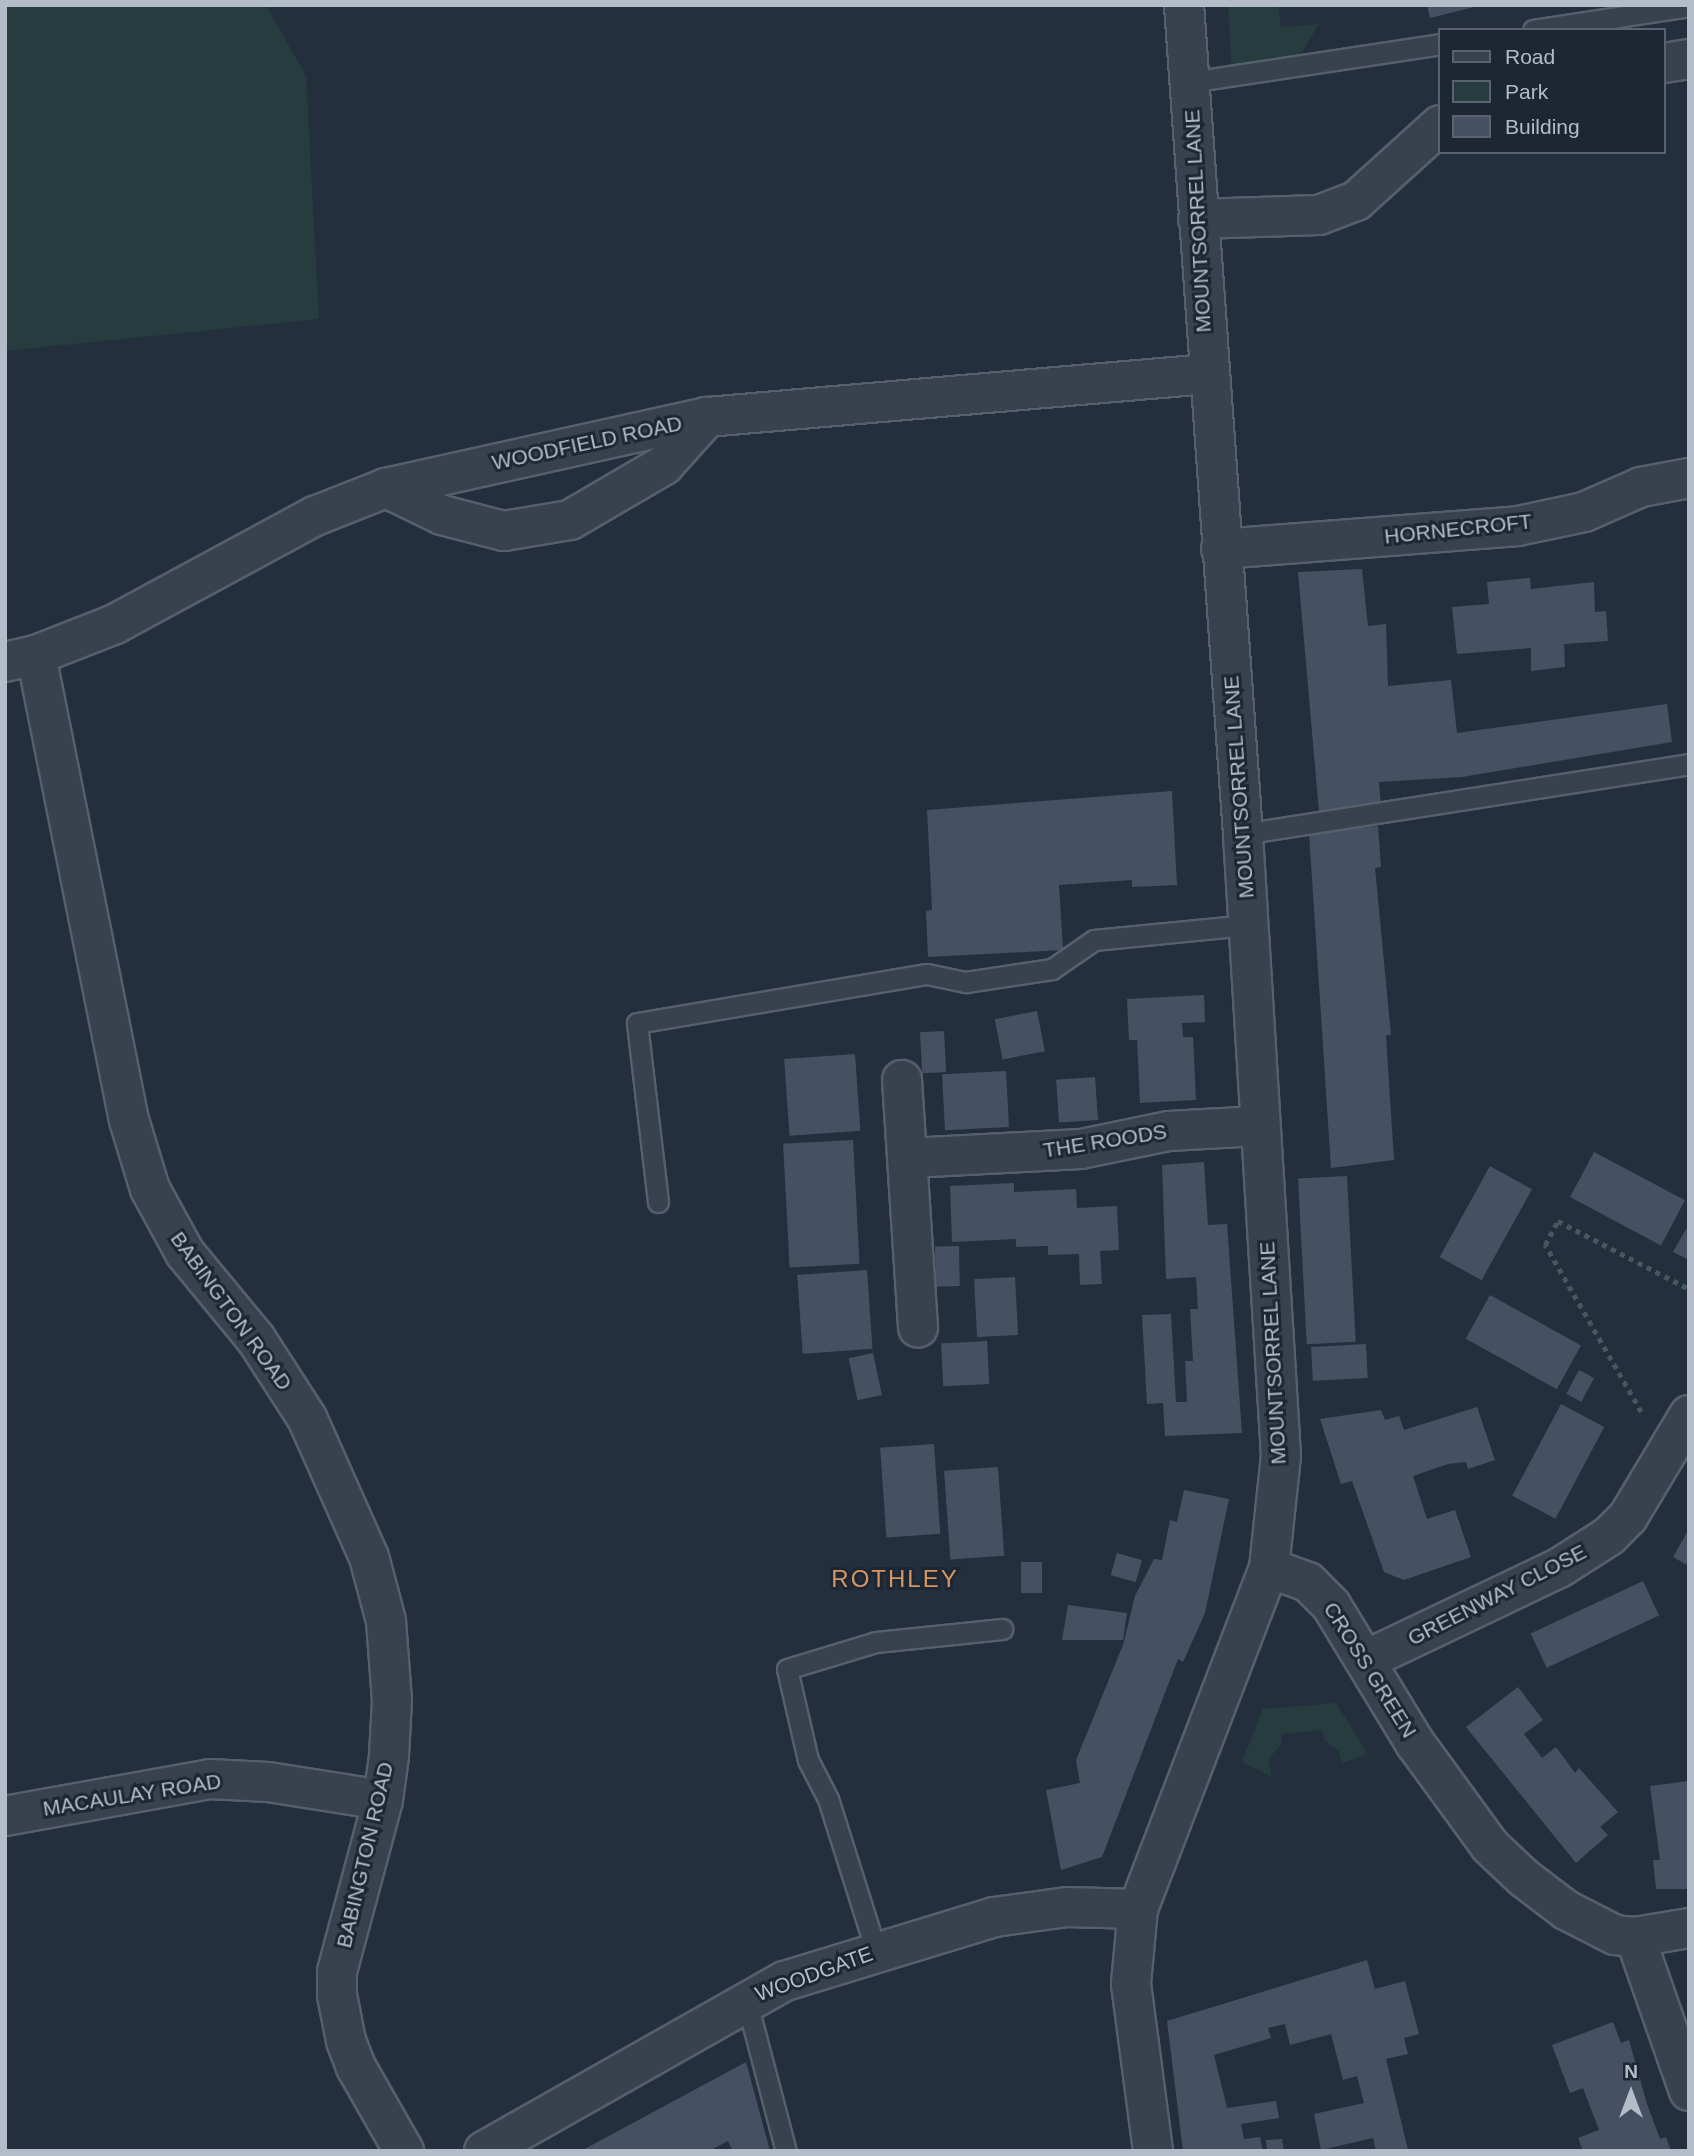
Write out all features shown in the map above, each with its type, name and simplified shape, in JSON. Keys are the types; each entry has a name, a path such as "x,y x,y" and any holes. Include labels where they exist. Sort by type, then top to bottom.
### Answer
{"street":[{"name":"MOUNTSORREL LANE","path":"1184,5 1208,374 1243,834 1281,1456 1269,1568"},
{"path":"1666,63 1689,59"},
{"path":"1198,219 1319,215 1344,206 1394,170 1438,127"},
{"name":"WOODFIELD ROAD","path":"20,658 115,624 315,516 386,488 707,417 1208,374"},
{"path":"386,488 442,514 504,531 570,520 664,465 707,417"},
{"name":"HORNECROFT","path":"1221,549 1518,526 1584,512 1641,487 1689,478"},
{"name":"BABINGTON ROAD","path":"20,658 130,1120 150,1189 185,1253 256,1339 307,1419 369,1557 386,1621 393,1700 383,1800 337,1972 337,1995 346,2041 356,2067 404,2151"},
{"path":"902,1080 919,1326"},
{"name":"THE ROODS","path":"909,1158 1081,1149 1169,1131 1259,1126"},
{"name":"GREENWAY CLOSE","path":"1366,1660 1589,1551 1628,1517 1664,1452 1689,1415"},
{"path":"1153,2151 1132,2005 1138,1909 1269,1568"},
{"name":"CROSS GREEN","path":"1269,1568 1299,1577 1322,1594 1366,1660 1415,1742 1505,1861 1566,1910 1615,1935 1635,1937"},
{"name":"MACAULAY ROAD","path":"5,1816 210,1779 268,1782 383,1800"},
{"name":"WOODGATE","path":"484,2151 746,1999 785,1980 947,1928 1034,1910 1138,1909"},
{"path":"1689,1928 1635,1937 1689,2091"}],"lane":[{"path":"1546,28 1689,6"},
{"path":"1190,82 1438,44"},
{"path":"1243,834 1689,764"},
{"path":"658,1202 637,1023 927,974 966,982 1052,969 1094,940 1248,925"},
{"path":"876,1951 828,1799 808,1760 788,1669 876,1642 1002,1629"},
{"path":"746,1999 786,2151"}],"path":[{"path":"1664,1452 1545,1245 1558,1221 1689,1289"}],"green space":[{"path":"5,5 266,5 306,76 319,319 5,351"},
{"path":"1228,5 1278,5 1281,27 1319,24 1298,59 1232,76"},
{"path":"1336,1703 1368,1754 1342,1763 1339,1751 1324,1740 1322,1730 1281,1734 1282,1743 1268,1760 1272,1777 1242,1762 1263,1709"}],"building":[{"path":"1427,5 1478,5 1478,6 1430,18"},
{"path":"1362,569 1368,626 1386,624 1388,686 1451,680 1457,733 1667,704 1672,742 1462,777 1379,782 1381,807 1319,812 1298,572"},
{"path":"1530,578 1531,589 1594,582 1595,612 1606,611 1608,641 1564,644 1565,667 1531,671 1531,648 1457,654 1452,607 1489,604 1487,582"},
{"path":"1172,791 1177,885 1132,887 1132,880 1059,885 1063,950 928,957 926,911 932,910 927,810"},
{"path":"1378,826 1381,867 1375,868 1391,1035 1386,1035 1394,1160 1331,1168 1309,833"},
{"path":"1204,995 1205,1022 1182,1023 1183,1037 1193,1037 1196,1100 1140,1103 1137,1040 1129,1040 1127,999"},
{"path":"1037,1011 1045,1051 1003,1059 995,1019"},
{"path":"944,1031 946,1072 922,1073 920,1032"},
{"path":"855,1054 860,1131 790,1136 784,1059"},
{"path":"1006,1071 1009,1127 945,1130 942,1074"},
{"path":"1095,1077 1098,1120 1059,1123 1056,1080"},
{"path":"853,1140 859,1264 790,1267 783,1144"},
{"path":"1594,1152 1685,1200 1661,1245 1570,1197"},
{"path":"1204,1162 1208,1225 1227,1224 1242,1433 1165,1436 1163,1403 1147,1404 1142,1315 1171,1314 1176,1402 1187,1402 1185,1361 1193,1361 1190,1309 1198,1309 1196,1277 1166,1279 1162,1165"},
{"path":"1490,1166 1532,1189 1482,1280 1440,1257"},
{"path":"1347,1176 1356,1342 1307,1344 1298,1179"},
{"path":"1014,1183 1014,1192 1076,1189 1077,1208 1117,1206 1119,1250 1100,1251 1102,1284 1080,1285 1079,1254 1048,1255 1048,1246 1016,1247 1016,1239 952,1242 950,1186"},
{"path":"1689,1224 1689,1260 1673,1252"},
{"path":"935,1246 959,1246 960,1286 936,1286"},
{"path":"867,1270 873,1349 803,1354 797,1275"},
{"path":"1015,1277 1018,1335 977,1337 974,1279"},
{"path":"1490,1295 1581,1345 1557,1389 1466,1339"},
{"path":"987,1341 989,1384 943,1386 941,1343"},
{"path":"1366,1344 1368,1378 1313,1381 1311,1347"},
{"path":"873,1353 882,1395 857,1400 849,1358"},
{"path":"1579,1370 1594,1378 1581,1402 1566,1394"},
{"path":"1561,1404 1604,1427 1555,1519 1512,1496"},
{"path":"1477,1407 1495,1460 1468,1469 1466,1462 1448,1464 1413,1476 1427,1519 1455,1510 1471,1557 1404,1580 1384,1572 1352,1481 1341,1484 1320,1419 1381,1410 1385,1420 1399,1416 1404,1430"},
{"path":"934,1444 940,1534 886,1538 880,1448"},
{"path":"998,1467 1004,1556 950,1560 944,1471"},
{"path":"1184,1490 1229,1499 1205,1613 1183,1662 1178,1659 1102,1857 1061,1870 1046,1790 1080,1783 1076,1760 1123,1645 1135,1596 1154,1559 1162,1560 1170,1520 1177,1522"},
{"path":"1689,1529 1689,1566 1673,1557"},
{"path":"1117,1553 1142,1560 1136,1582 1111,1575"},
{"path":"1021,1562 1042,1562 1042,1593 1021,1593"},
{"path":"1643,1581 1659,1615 1547,1668 1531,1633"},
{"path":"1068,1605 1127,1613 1123,1640 1062,1640"},
{"path":"1518,1687 1543,1720 1524,1734 1542,1758 1556,1747 1575,1773 1579,1768 1618,1812 1600,1827 1608,1835 1576,1863 1466,1727"},
{"path":"1689,1781 1689,1889 1656,1889 1653,1860 1660,1860 1650,1786"},
{"path":"1367,1960 1375,1989 1405,1981 1419,2034 1404,2038 1408,2054 1386,2059 1408,2150 1376,2151 1373,2138 1321,2150 1314,2114 1364,2103 1357,2076 1343,2080 1331,2034 1290,2045 1285,2024 1268,2028 1271,2038 1214,2055 1227,2108 1276,2101 1279,2118 1241,2124 1244,2139 1260,2137 1263,2151 1183,2151 1167,2021"},
{"path":"1613,2022 1621,2043 1629,2040 1660,2139 1666,2137 1671,2151 1583,2151 1578,2138 1599,2130 1583,2088 1570,2093 1552,2045"},
{"path":"746,2062 770,2151 733,2151 728,2141 709,2151 581,2151"},
{"path":"1282,2139 1284,2151 1267,2151 1266,2140"}],"district":[{"name":"ROTHLEY","path":"895,1579"}]}
